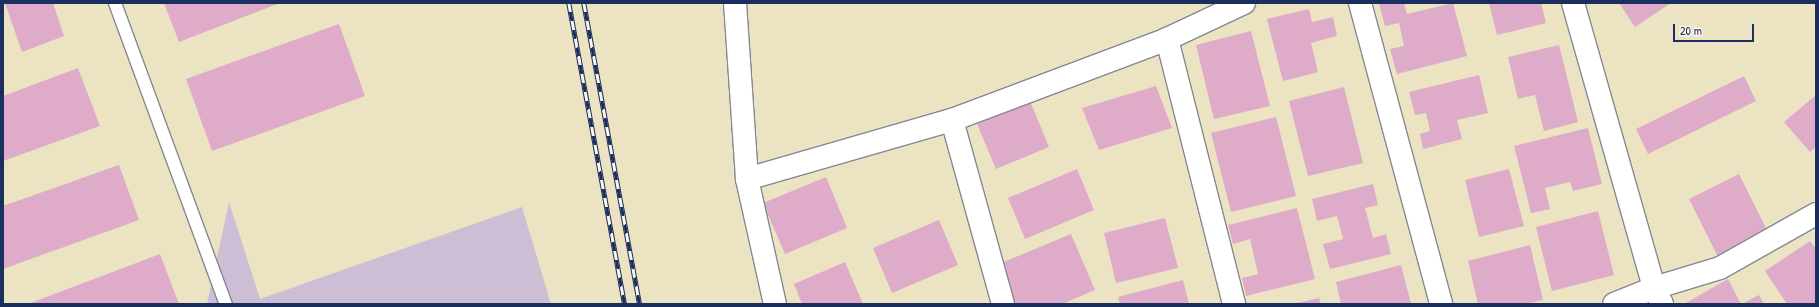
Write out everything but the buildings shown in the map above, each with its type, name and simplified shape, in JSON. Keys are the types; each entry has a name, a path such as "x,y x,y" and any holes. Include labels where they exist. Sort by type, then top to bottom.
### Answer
{"street":[{"path":"735,3 747,179 775,304"},
{"path":"747,179 952,120 1167,39 1244,3"},
{"path":"1360,3 1441,304"},
{"path":"1573,3 1658,296"},
{"path":"1167,39 1234,304"},
{"path":"952,120 1003,304"},
{"path":"1614,304 1658,296 1720,268 1816,214"}],"lane":[{"path":"115,3 226,304"}],"shaded area":[{"path":"229,202 260,299 522,207 551,304 207,304"}],"railway":[{"path":"569,3 625,304"},
{"path":"584,3 640,304"}]}
